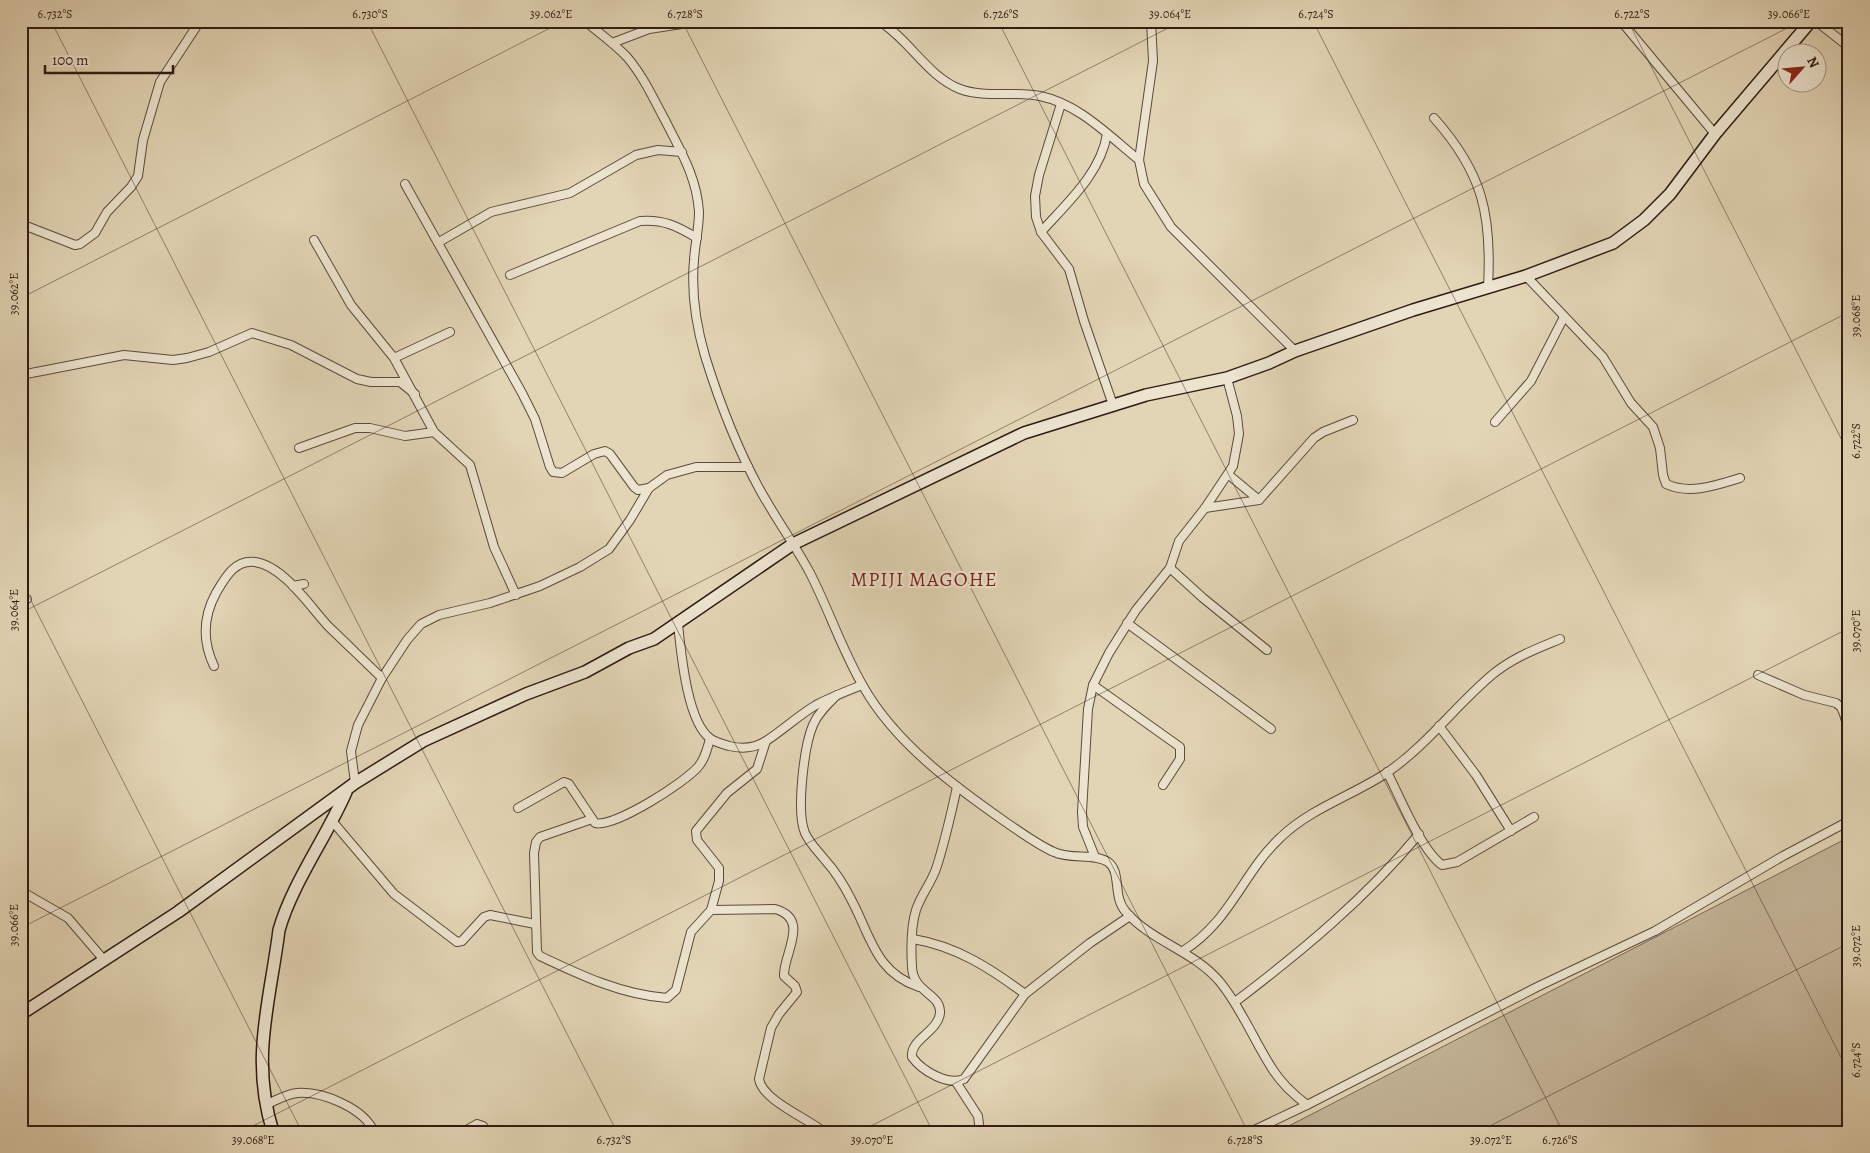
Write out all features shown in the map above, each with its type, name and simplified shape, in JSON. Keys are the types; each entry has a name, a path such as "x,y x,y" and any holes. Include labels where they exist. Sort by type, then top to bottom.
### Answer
{"street":[{"path":"21,224 75,246 95,233 107,212 131,187 138,176 143,140 160,82 200,21"},
{"path":"585,21 612,43 637,70 693,175 699,216 693,285 699,334 714,380 748,467 823,598 862,686 898,733 957,787 1015,828 1056,853 1072,858 1095,857 1105,860 1114,869 1118,900 1130,916 1150,932 1205,967 1235,1002 1272,1069 1290,1091 1306,1105"},
{"path":"649,29 657,21"},
{"path":"612,43 649,29 701,21"},
{"path":"879,21 901,37 930,70 960,89 972,93 1040,96 1061,104 1085,117 1139,160"},
{"path":"1151,21 1153,61 1139,160 1144,184 1171,227 1295,351"},
{"path":"1620,21 1716,134"},
{"path":"21,1014 178,912 351,787 423,741 526,694 585,672 629,648 654,639 793,544 1003,441 1113,405 1227,378 1269,363 1295,351 1413,310 1526,276 1598,249 1629,232 1670,194 1716,134 1811,21"},
{"path":"1816,21 1849,47"},
{"path":"1061,104 1046,148 1035,196 1036,217 1041,232 1069,269 1084,321 1113,405"},
{"path":"1434,118 1461,150 1478,187 1487,216 1490,246 1488,287"},
{"path":"1849,124 1846,132 1849,140"},
{"path":"1041,232 1092,172 1105,149 1107,134"},
{"path":"439,242 491,212 570,193 636,155 658,150 682,152"},
{"path":"405,184 522,393 553,472 562,473 594,454 605,451 610,454 638,490 648,488 678,470 696,466 748,467"},
{"path":"510,275 640,221 653,220 671,223 697,238"},
{"path":"314,240 351,305 394,358 434,432 470,465 494,547 503,571 516,595"},
{"path":"1526,276 1603,357 1631,403 1652,427 1660,448 1666,484 1681,489 1701,488 1740,478"},
{"path":"1496,422 1531,381 1564,317"},
{"path":"394,358 450,332"},
{"path":"21,375 124,355 173,360 188,358 209,352 252,333 291,345 357,379 371,382 400,382 414,394"},
{"path":"1095,857 1083,828 1082,812 1088,709 1092,685 1127,623 1170,568 1179,541 1229,474 1237,452 1239,434 1238,416 1227,378"},
{"path":"1205,508 1259,500 1314,438 1323,432 1353,420"},
{"path":"299,448 355,428 370,428 405,436 434,432"},
{"path":"1229,474 1259,500"},
{"path":"273,1132 264,1105 261,1046 279,930 292,896 351,787 352,742 358,724 382,678 407,640 428,620 450,612 516,595 562,577 609,549 630,520 648,488"},
{"path":"214,666 206,650 206,612 224,579 236,566 245,562 263,564 293,586 328,625 382,678"},
{"path":"1170,568 1203,598 1267,650"},
{"path":"293,586 304,584"},
{"path":"1127,623 1271,729"},
{"path":"678,624 684,674 690,697 701,727 710,739 740,748 751,747 766,741 816,705 862,686"},
{"path":"1182,951 1211,928 1238,896 1269,848 1282,835 1310,816 1387,772 1418,748 1475,690 1508,663 1560,639"},
{"path":"1758,675 1804,695 1836,703 1841,707 1849,732"},
{"path":"1092,685 1180,747 1180,759 1163,785"},
{"path":"837,696 819,715 809,738 800,801 801,819 811,844 834,872 852,901 878,956 895,977 919,987 936,1000 940,1014 935,1026 914,1047 912,1057 921,1066 950,1082 956,1082 970,1074 1025,994 1090,943 1130,916"},
{"path":"1439,726 1476,775 1511,830"},
{"path":"518,808 564,782 569,784 592,819 601,824 608,824 673,790 699,765 710,739"},
{"path":"592,819 540,837 536,842 534,853 536,947 540,956 613,988 667,998 676,990 691,932 696,924 711,910 719,881 719,868 697,840 696,831 727,794 757,768 766,741"},
{"path":"1387,772 1419,834 1437,861 1442,865 1457,862 1534,818"},
{"path":"919,987 912,967 916,910 937,867 957,787"},
{"path":"1250,1132 1502,1005 1655,931 1783,856 1849,821"},
{"path":"333,822 394,894 457,942 462,941 484,917 490,915 535,924"},
{"path":"1235,1002 1343,916 1383,876 1419,834"},
{"path":"21,891 68,918 104,960"},
{"path":"711,910 775,909 785,912 790,918 793,938 785,964 784,976 795,986 797,992 779,1014 771,1028 759,1079 760,1086 772,1098 824,1132"},
{"path":"913,939 933,942 972,958 1025,994"},
{"path":"956,1082 978,1116 980,1132"},
{"path":"264,1105 296,1094 311,1094 333,1099 365,1119 374,1132"},
{"path":"463,1132 477,1124 483,1126 486,1132"}],"shaded area":[{"path":"1849,837 1849,1132 1277,1132 1778,874"}],"district":[{"name":"MPIJI MAGOHE","path":"924,579"}]}
